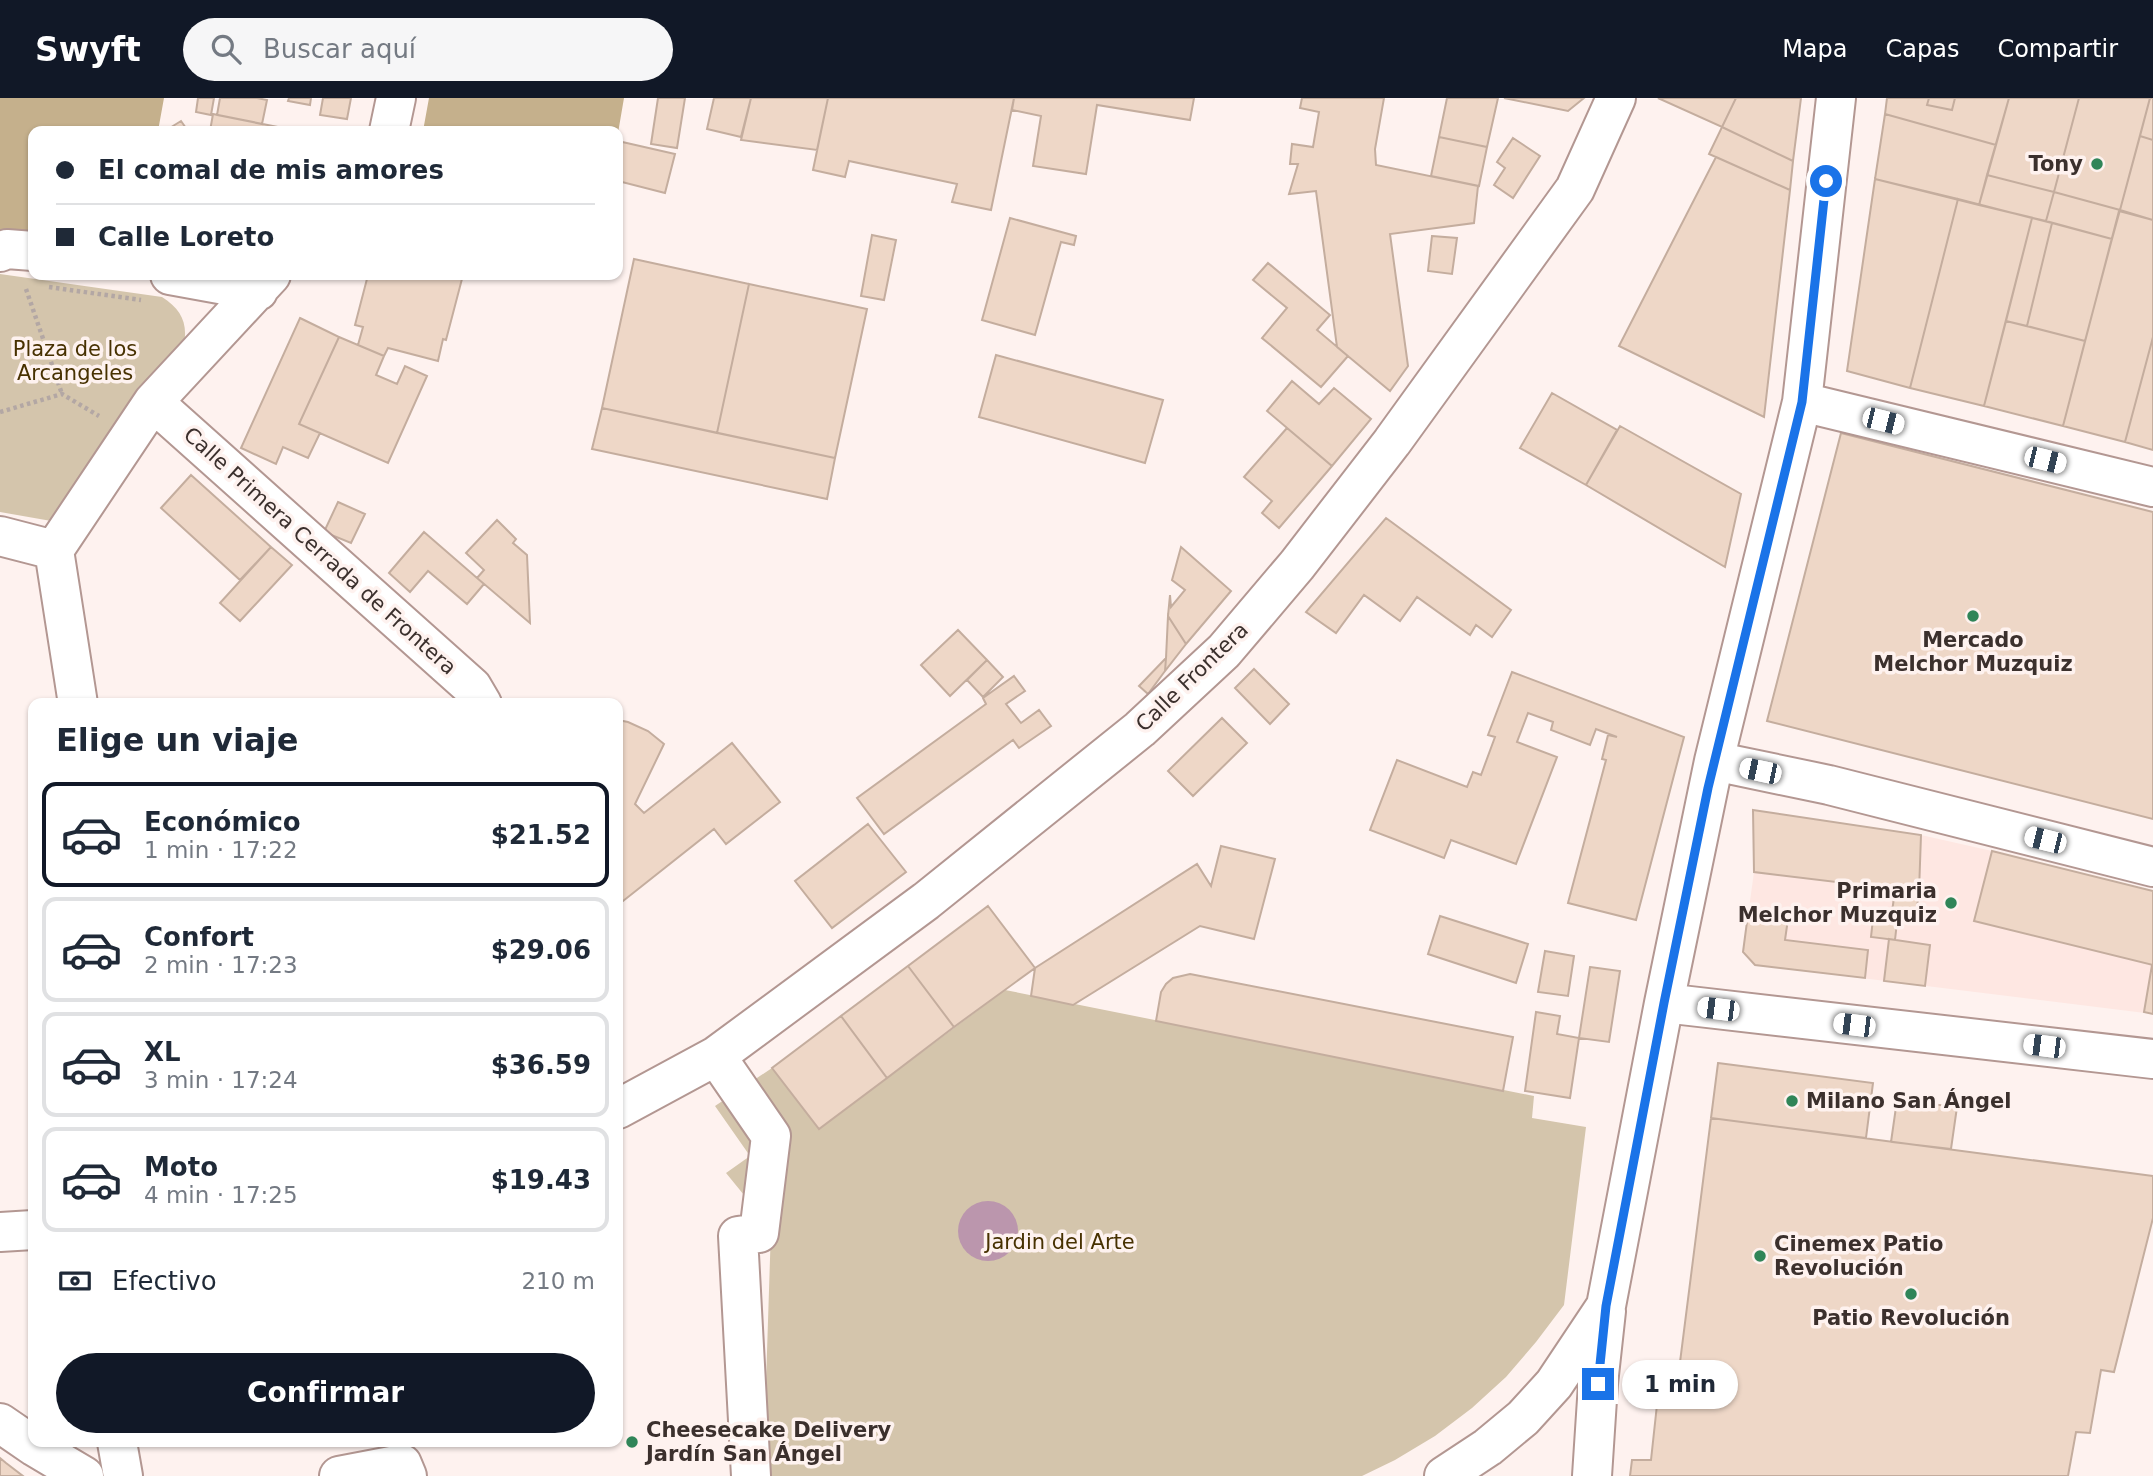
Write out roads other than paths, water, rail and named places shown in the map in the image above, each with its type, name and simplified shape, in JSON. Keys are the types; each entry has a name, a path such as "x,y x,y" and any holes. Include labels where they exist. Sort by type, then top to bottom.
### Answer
{"street":[{"name":"Calle Frontera","path":"623,1106 716,1056 926,901 1140,729 1224,651 1297,565 1392,442 1575,188 1616,98"},
{"path":"1592,1476 1606,1306 1664,1003 1714,761 1802,402 1836,98"},
{"path":"0,252 7,249 28,251"},
{"path":"159,288 265,283"},
{"path":"77,698 54,550 153,402 265,283"},
{"name":"Calle Primera Cerrada de Frontera","path":"153,402 472,687 478,698"},
{"path":"1802,402 2153,486"},
{"path":"0,536 54,550"},
{"path":"1714,761 1829,785 2153,867"},
{"path":"1664,1003 2153,1059"},
{"path":"716,1056 771,1136 759,1233 738,1236 751,1476"},
{"path":"0,1232 28,1230"},
{"path":"1444,1476 1488,1447 1523,1418 1554,1384 1606,1306"},
{"path":"0,1423 28,1442"},
{"path":"35,1447 84,1476"},
{"path":"118,1447 123,1476"},
{"path":"339,1476 402,1464 407,1476"}],"place":[{"name":"Tony","path":"2097,164"},
{"name":"Mercado Melchor Muzquiz","path":"1973,616"},
{"name":"Primaria Melchor Muzquiz","path":"1951,903"},
{"name":"Milano San Ángel","path":"1792,1101"},
{"name":"Cinemex Patio Revolución","path":"1760,1256"},
{"name":"Patio Revolución","path":"1911,1294"},
{"name":"Cheesecake Delivery Jardín San Ángel","path":"632,1442"}],"park label":[{"name":"Plaza de los Arcangeles","path":"75,361"},
{"name":"Jardin del Arte","path":"1060,1242"}]}
